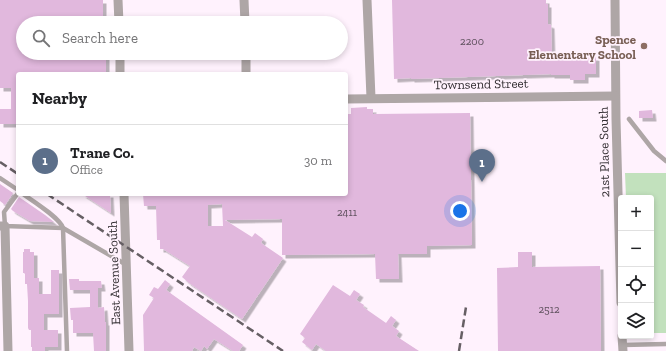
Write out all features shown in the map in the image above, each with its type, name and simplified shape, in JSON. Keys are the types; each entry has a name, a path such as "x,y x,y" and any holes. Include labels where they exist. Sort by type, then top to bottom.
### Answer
{"street":[{"path":"118,0 119,16"},
{"path":"244,0 245,16"},
{"path":"367,0 371,98"},
{"name":"21st Place South","path":"615,0 620,267"},
{"path":"120,60 120,72"},
{"path":"246,60 246,72"},
{"name":"Townsend Street","path":"348,99 616,96"},
{"name":"East Avenue South","path":"124,196 129,351"},
{"path":"2,226 8,351"}],"lane":[{"path":"629,119 654,151 666,161"},
{"path":"0,178 16,190"},
{"path":"16,194 2,211 2,226 63,228 127,264"},
{"path":"26,196 62,224 67,351"},
{"path":"623,344 666,344"}],"green space":[{"path":"625,173 666,173 666,333 654,333 654,195 626,195"}],"building":[{"path":"0,0 103,0 103,16 16,16 16,60 106,60 106,72 16,72 16,124 0,124 0,109 11,109 11,88 0,88"},
{"path":"392,0 546,0 546,4 548,4 548,24 551,25 552,59 596,57 596,74 585,74 585,80 570,80 570,75 551,74 394,79"},
{"path":"367,107 367,109 373,109 373,114 470,113 472,245 427,246 427,254 398,254 399,279 376,279 375,254 282,255 282,219 225,220 252,237 255,233 263,239 261,243 283,258 242,319 182,277 190,266 163,249 160,249 160,240 157,240 156,206 144,206 143,196 348,196 348,114 351,114 351,108","holes":["222,204 223,226 208,226 208,205"]},
{"path":"652,110 653,118 639,118 639,111"},
{"path":"0,184 13,193 5,205 0,201"},
{"path":"85,196 110,196 111,213"},
{"path":"19,197 54,222 30,221 13,211 11,209"},
{"path":"24,249 30,249 30,252 34,252 34,278 39,278 39,294 51,294 51,270 59,270 59,314 44,314 44,330 58,330 58,347 45,347 45,351 32,351 31,347 31,330 28,328 27,284 25,284 25,274 23,273"},
{"path":"518,252 532,252 532,267 600,266 601,351 498,351 497,268 518,267"},
{"path":"69,279 79,279 79,281 101,281 102,288 98,288 98,308 104,307 106,322 106,351 94,351 93,333 73,333 73,320 71,320 70,308 90,307 90,290 70,290"},
{"path":"165,280 170,284 166,290 243,345 239,351 233,351 214,339 207,349 204,346 201,351 194,347 192,351 144,351 143,315 154,298 149,295 154,287 158,289"},
{"path":"333,285 350,296 354,290 360,294 356,300 364,305 363,307 386,323 391,316 396,320 392,326 399,331 396,336 419,351 326,351 316,344 312,350 302,342 305,338 300,334"}],"railway":[{"path":"0,162 16,173"},
{"path":"50,196 283,351"},
{"path":"459,351 466,307"}],"place":[{"name":"Spence Elementary School","path":"644,46"},
{"name":"Trane Co.","path":"482,182"}]}
